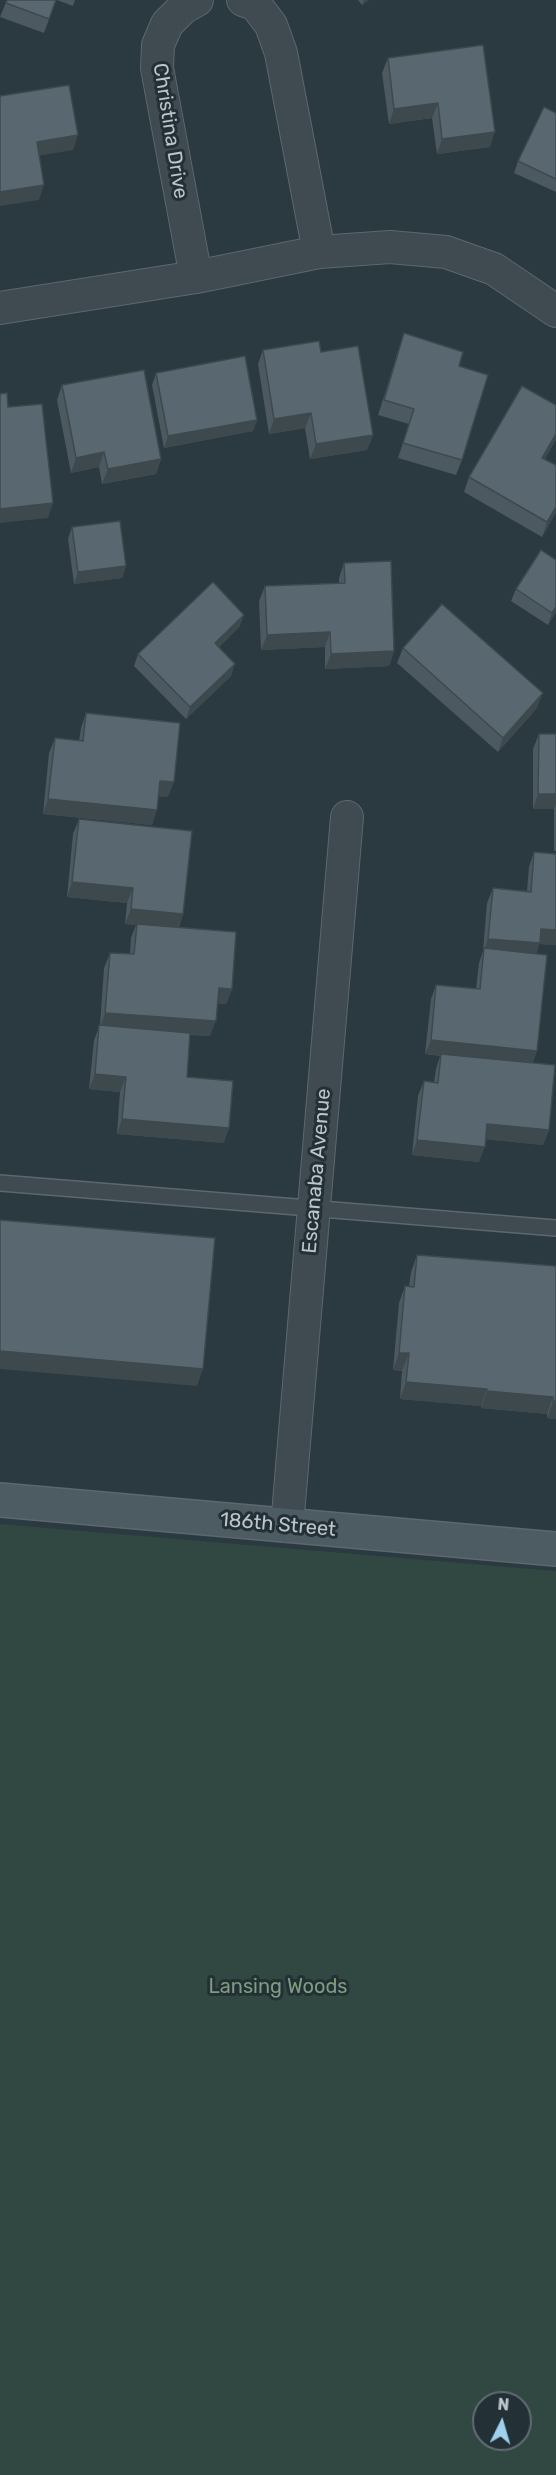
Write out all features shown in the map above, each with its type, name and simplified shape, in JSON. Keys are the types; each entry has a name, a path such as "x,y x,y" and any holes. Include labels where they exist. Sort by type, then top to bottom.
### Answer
{"street":[{"name":"Christina Drive","path":"196,277 157,68 158,45 167,24 183,8 198,0"},
{"path":"243,0 255,4 271,25 281,53 319,252"},
{"path":"0,308 196,277 319,252 390,247 446,252 494,269 556,311"},
{"name":"Escanaba Avenue","path":"287,1526 347,817"},
{"name":"186th Street","path":"0,1500 556,1549"}],"lane":[{"path":"0,1183 556,1228"}],"green space":[{"name":"Lansing Woods","path":"0,1524 556,1571 556,2475 0,2475"}],"building":[{"path":"7,0 56,0 49,19 6,3"},
{"path":"483,45 495,132 442,139 438,103 394,109 388,58"},
{"path":"69,85 78,135 37,142 44,185 0,192 0,96"},
{"path":"544,107 556,113 556,179 518,161"},
{"path":"404,333 463,352 459,366 488,375 462,460 403,443 414,409 384,400"},
{"path":"319,341 321,352 358,346 373,435 316,444 311,413 274,419 263,350"},
{"path":"245,356 257,420 168,436 156,373"},
{"path":"144,370 161,459 108,469 104,452 76,458 62,385"},
{"path":"522,386 556,405 556,434 542,458 556,465 556,507 547,522 469,477"},
{"path":"7,393 8,407 42,404 53,503 0,509 0,394"},
{"path":"120,521 126,566 78,572 72,527"},
{"path":"541,550 556,560 556,607 552,613 516,589"},
{"path":"391,561 394,651 331,654 330,632 267,635 265,586 345,583 344,563"},
{"path":"213,582 244,615 215,643 235,664 190,707 138,654"},
{"path":"442,604 543,693 503,738 403,648"},
{"path":"86,713 180,723 174,782 160,781 157,810 48,799 55,738 83,741"},
{"path":"539,734 556,734 556,794 538,794"},
{"path":"79,819 192,831 183,914 131,909 133,888 72,882"},
{"path":"534,852 556,854 556,930 541,929 540,943 488,939 493,888 531,892"},
{"path":"137,924 236,932 232,989 219,988 216,1021 105,1013 110,953 134,954"},
{"path":"484,948 547,955 537,1051 431,1040 436,985 480,989"},
{"path":"99,1025 190,1033 187,1077 233,1081 229,1128 122,1119 126,1077 95,1074"},
{"path":"441,1054 555,1065 549,1130 487,1124 485,1147 417,1140 424,1081 438,1083"},
{"path":"0,1220 215,1238 203,1369 0,1351"},
{"path":"417,1255 556,1266 556,1401 553,1401 553,1397 406,1382 409,1353 399,1353 405,1286 414,1287"}]}
